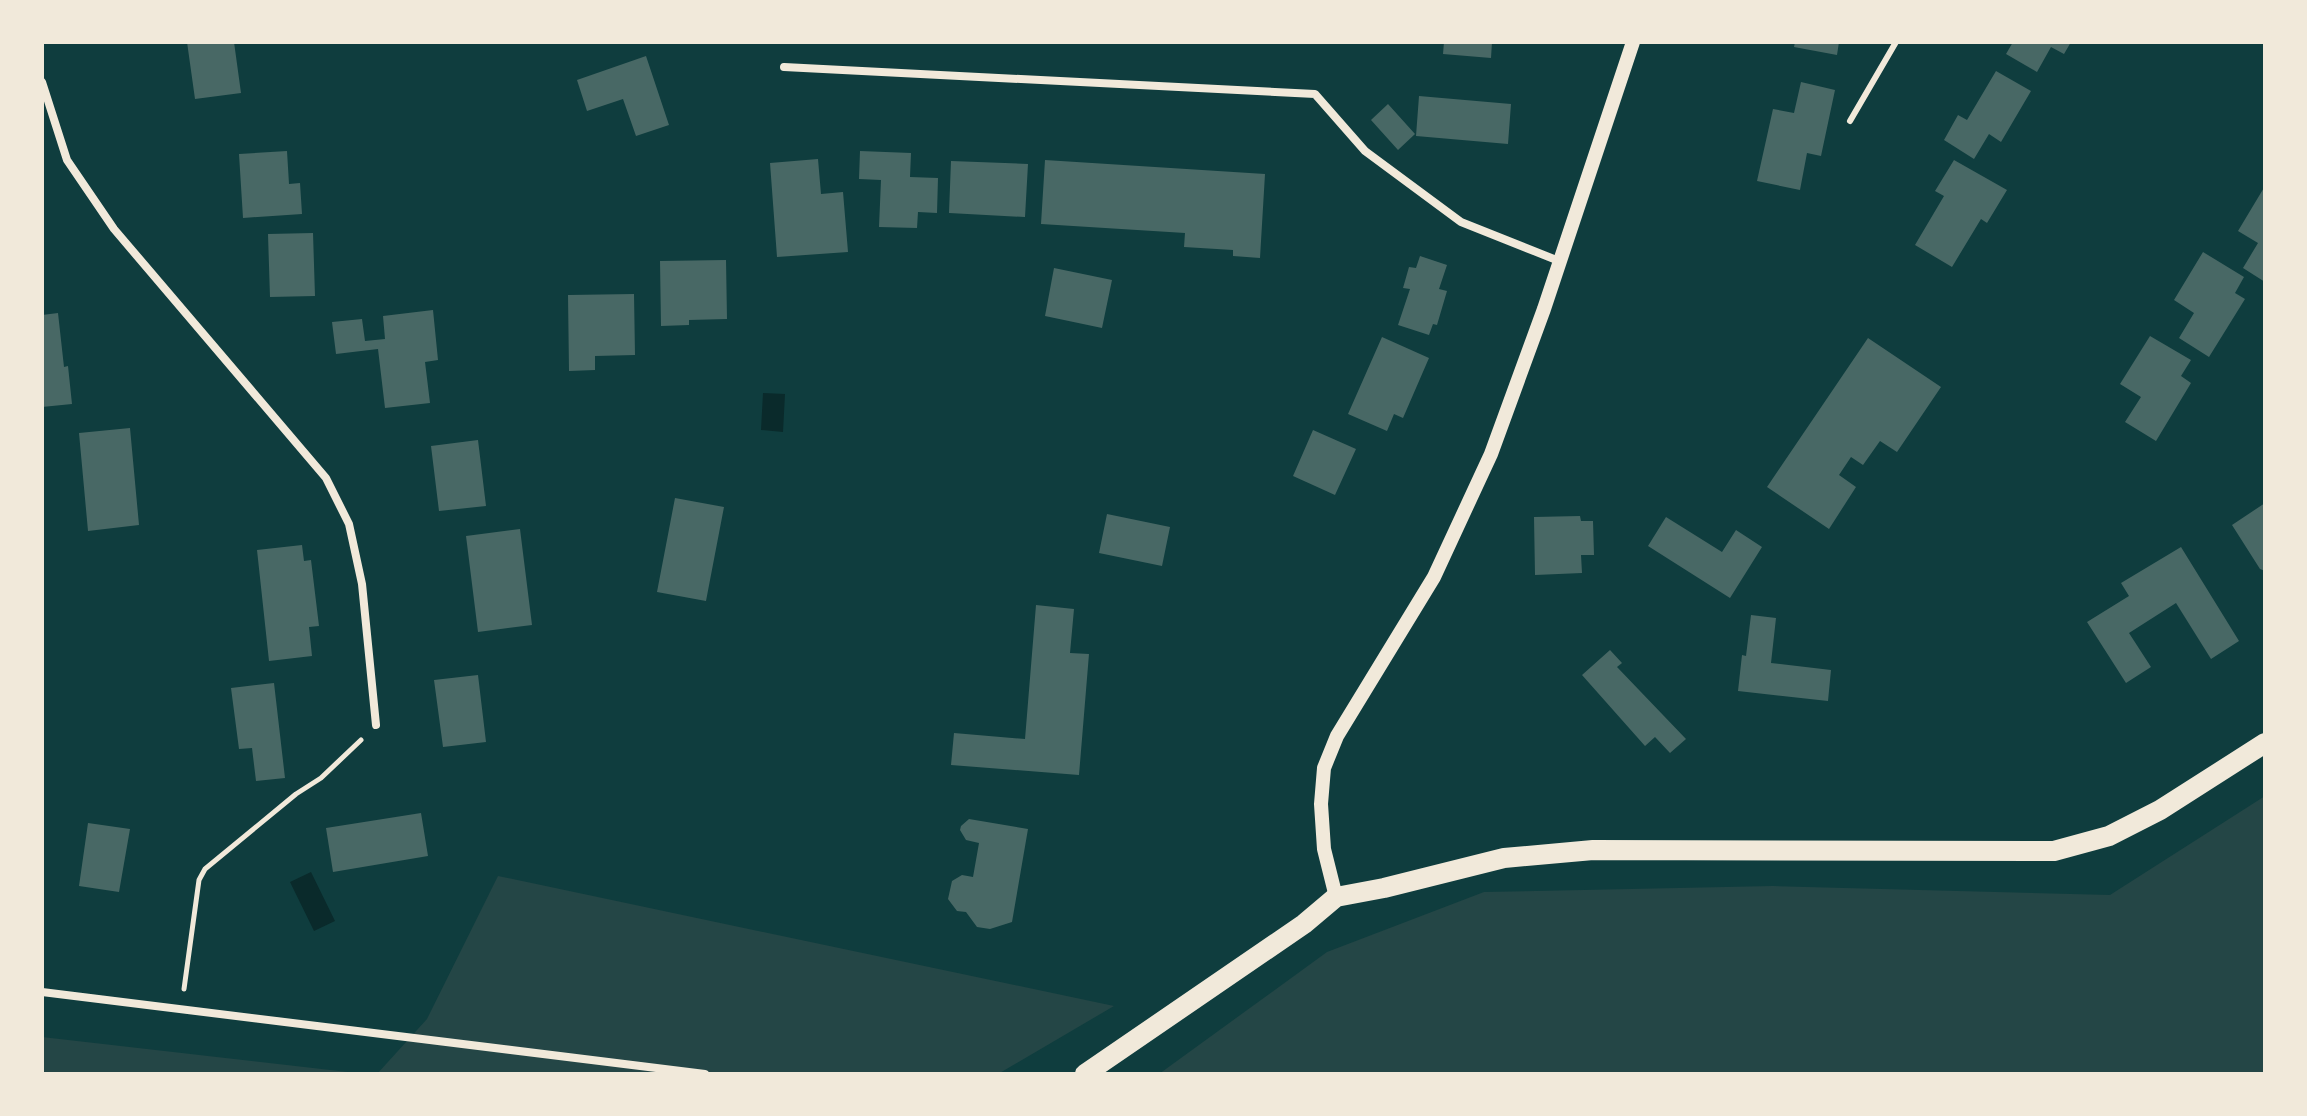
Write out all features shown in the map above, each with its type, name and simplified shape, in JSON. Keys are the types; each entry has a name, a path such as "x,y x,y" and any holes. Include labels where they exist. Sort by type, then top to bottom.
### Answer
{"main road":[{"path":"1092,1071 1304,924 1336,897 1504,858 1593,850 2054,851 2109,836 2160,810 2265,743"}],"street":[{"path":"1336,897 1324,849 1321,804 1324,768 1337,736 1434,577 1491,454 1633,42"},
{"path":"784,67 1315,94 1365,151 1461,222 1559,261"},
{"path":"42,82 67,160 114,229 326,478 349,524 362,584 376,725"},
{"path":"42,992 705,1074"}],"lane":[{"path":"1850,121 1896,42"}],"path":[{"path":"180,1010 199,880 205,869 296,794 321,778 376,725"}],"shaded area":[{"path":"763,393 785,394 783,432 761,430"},
{"path":"2265,796 2265,1074 1159,1074 1327,952 1484,892 1773,886 2110,895"},
{"path":"311,872 335,921 314,931 290,882"},
{"path":"498,876 1114,1006 998,1074 377,1074 427,1019"},
{"path":"42,1037 365,1074 42,1074"}],"building":[{"path":"187,42 234,42 241,93 195,99"},
{"path":"1444,42 1492,42 1491,58 1443,54"},
{"path":"1795,42 1839,42 1837,55 1794,47"},
{"path":"2013,42 2071,42 2064,54 2051,47 2037,72 2006,54"},
{"path":"646,56 669,125 636,136 623,99 587,111 577,80"},
{"path":"1996,71 2031,91 2001,142 1989,134 1974,159 1944,140 1958,115 1967,120"},
{"path":"1801,82 1835,90 1821,156 1807,153 1800,190 1757,181 1773,109 1794,113"},
{"path":"1419,96 1511,104 1508,144 1416,136"},
{"path":"1388,104 1415,134 1398,150 1371,120"},
{"path":"287,151 289,184 300,183 302,214 243,218 239,154"},
{"path":"860,151 911,153 910,177 938,178 937,213 918,212 917,228 879,227 881,180 859,179"},
{"path":"818,159 821,194 843,192 848,252 777,257 770,163"},
{"path":"1045,160 1265,174 1260,258 1233,256 1233,250 1184,247 1185,233 1041,224"},
{"path":"1954,160 2007,190 1987,223 1981,219 1952,267 1915,245 1944,196 1935,191"},
{"path":"951,161 1028,164 1025,217 949,213"},
{"path":"2265,186 2265,282 2243,268 2258,243 2238,231"},
{"path":"313,233 315,296 270,297 268,234"},
{"path":"2203,252 2244,277 2235,293 2245,299 2209,357 2179,338 2194,313 2174,300"},
{"path":"1420,256 1447,265 1439,289 1447,291 1437,325 1433,324 1429,335 1398,325 1410,289 1403,288 1409,267 1416,268"},
{"path":"726,260 727,319 689,320 689,325 661,326 660,261"},
{"path":"1054,268 1112,280 1102,328 1045,316"},
{"path":"634,294 635,355 595,356 595,370 569,371 568,295"},
{"path":"433,310 438,360 425,362 430,403 385,408 378,349 336,354 332,322 362,319 365,341 385,339 383,316"},
{"path":"58,313 72,404 42,407 42,315"},
{"path":"2150,336 2191,360 2181,376 2191,383 2156,441 2125,422 2141,397 2120,384"},
{"path":"1382,337 1429,358 1403,418 1394,414 1387,431 1348,414"},
{"path":"1868,338 1941,387 1897,452 1880,441 1863,465 1851,457 1839,475 1856,487 1829,529 1767,487"},
{"path":"130,428 139,525 88,531 79,433"},
{"path":"1313,430 1356,449 1335,495 1293,476"},
{"path":"478,440 486,506 439,511 431,446"},
{"path":"675,498 724,507 706,601 657,592"},
{"path":"2265,503 2265,571 2260,569 2232,525"},
{"path":"1107,514 1170,527 1162,566 1099,553"},
{"path":"1580,516 1581,521 1593,521 1594,555 1581,555 1582,573 1535,575 1534,517"},
{"path":"1666,517 1722,552 1736,530 1762,547 1730,598 1648,546"},
{"path":"520,529 532,625 478,632 466,536"},
{"path":"302,545 304,561 311,560 319,626 309,627 312,656 269,661 257,550"},
{"path":"2181,547 2239,641 2211,659 2176,603 2129,633 2151,667 2126,683 2087,622 2129,596 2121,583"},
{"path":"1036,605 1074,609 1070,653 1089,654 1079,775 951,765 954,733 1025,739"},
{"path":"1751,615 1776,618 1771,663 1831,670 1828,701 1738,691"},
{"path":"1610,650 1622,663 1617,667 1686,739 1670,753 1655,737 1645,746 1582,675"},
{"path":"478,675 486,742 443,747 434,680"},
{"path":"274,683 285,778 256,781 252,748 239,749 231,688"},
{"path":"421,813 428,856 333,872 326,828"},
{"path":"969,819 1028,829 1012,922 990,929 977,927 966,912 957,911 948,899 952,881 962,875 973,877 979,843 966,840 960,830"},
{"path":"88,823 130,829 119,892 79,886"}]}
